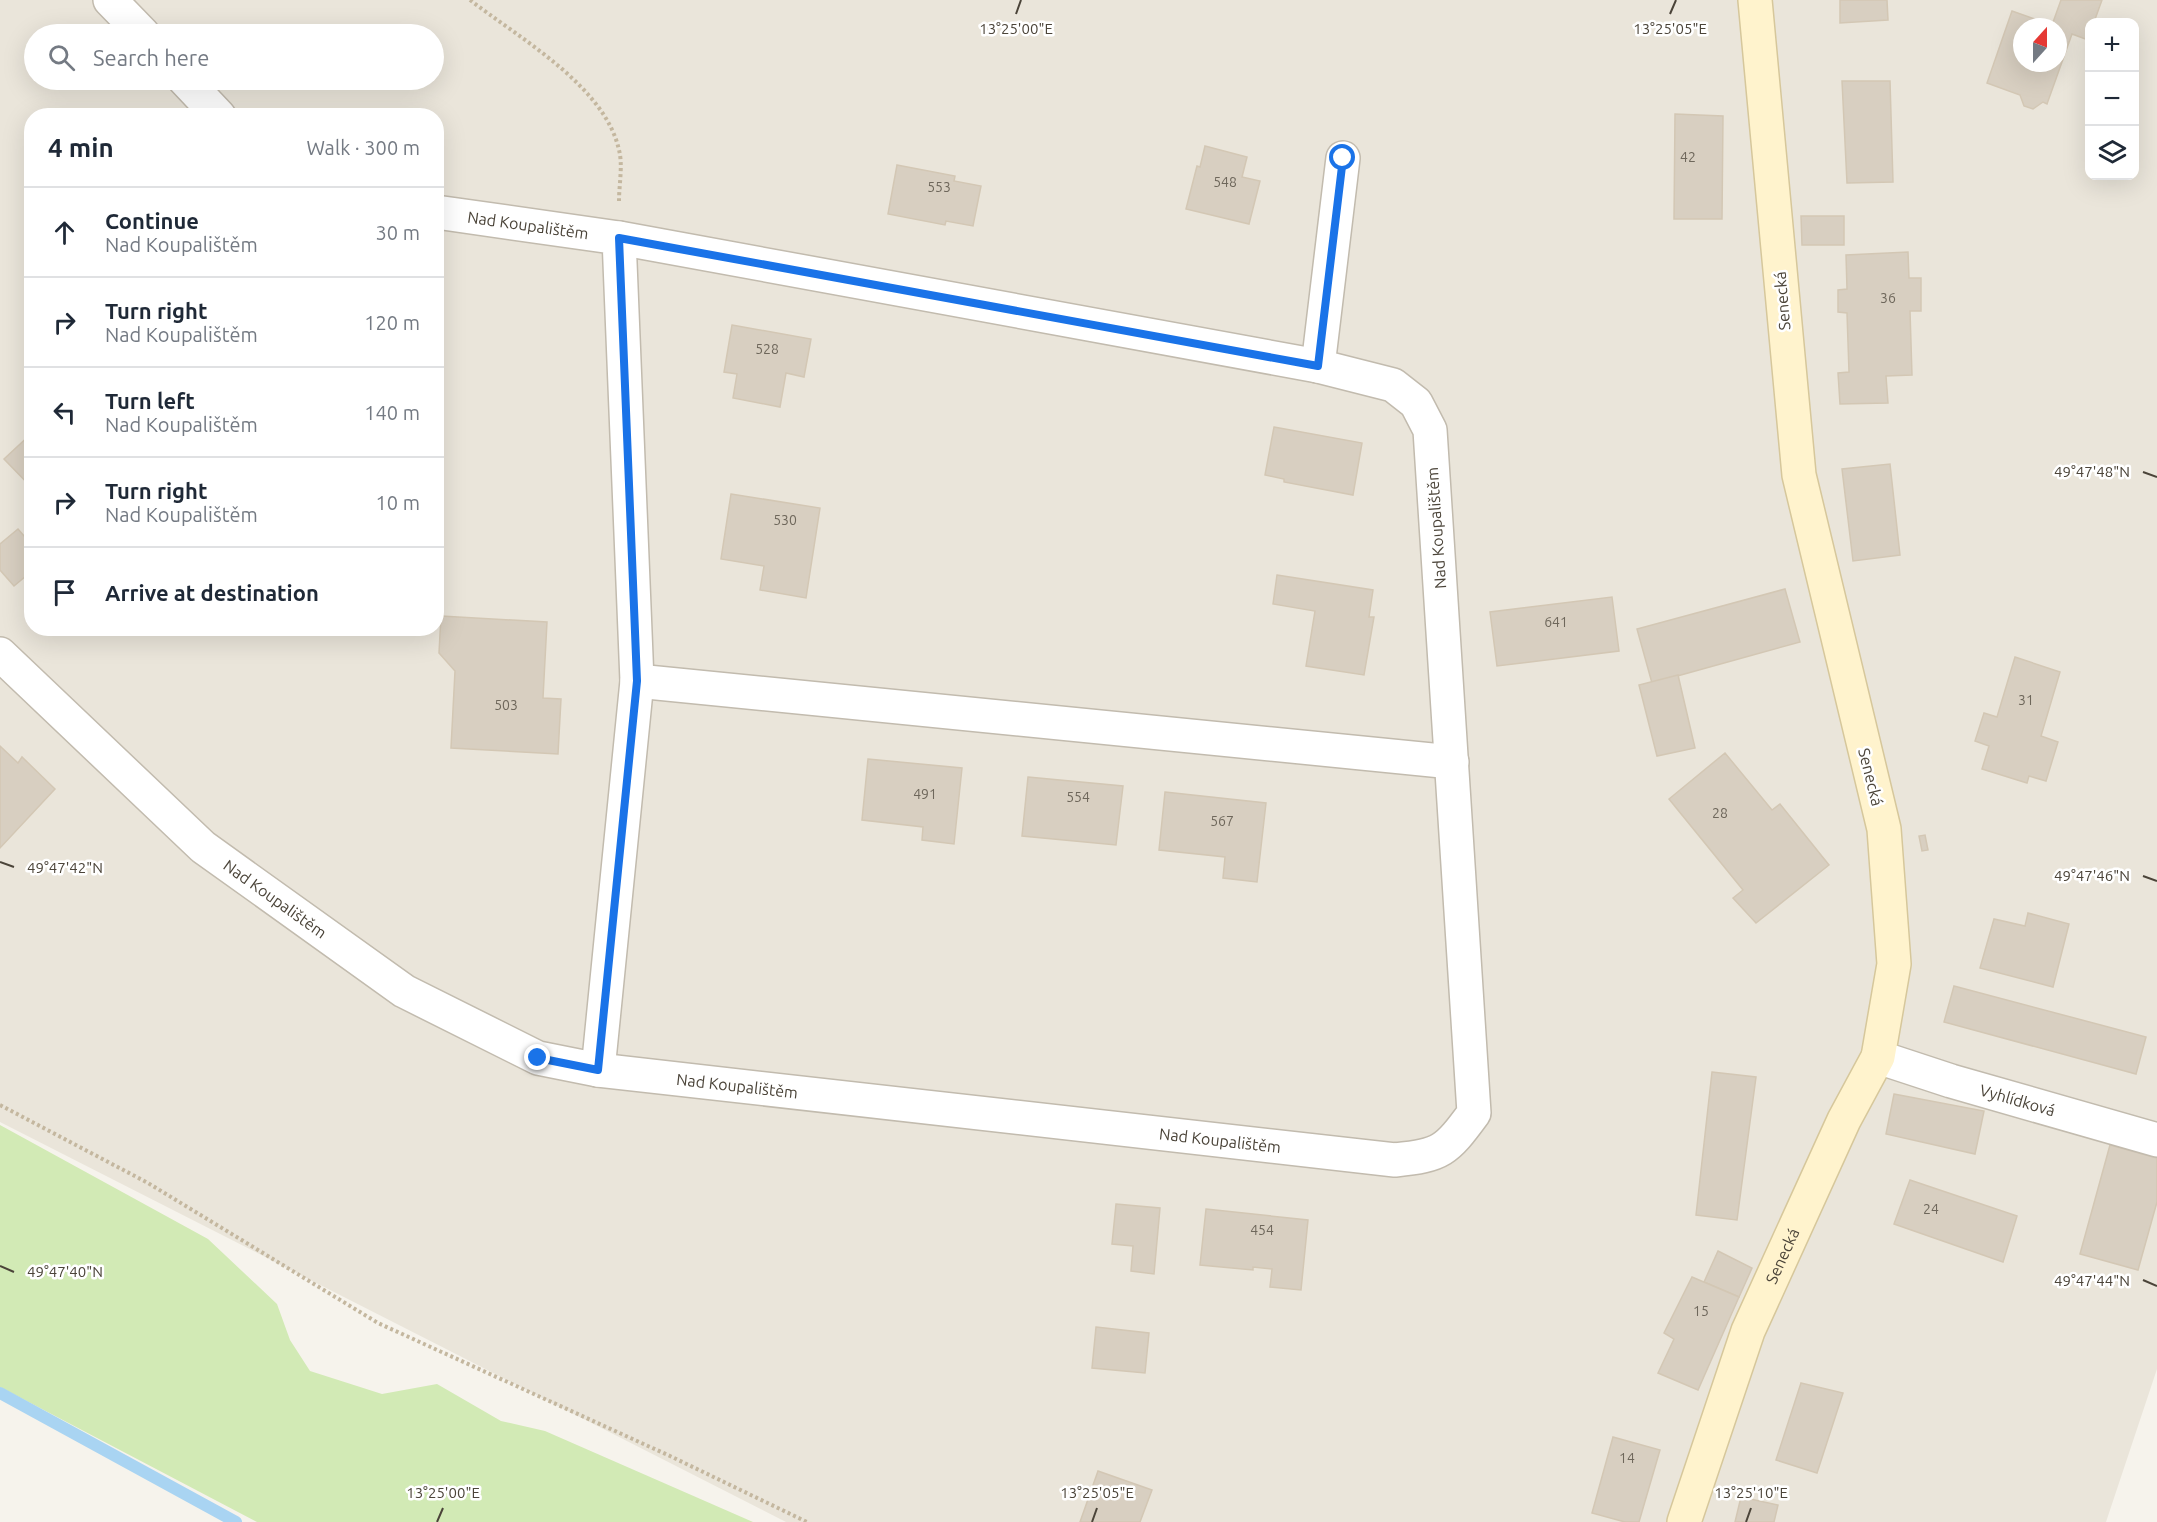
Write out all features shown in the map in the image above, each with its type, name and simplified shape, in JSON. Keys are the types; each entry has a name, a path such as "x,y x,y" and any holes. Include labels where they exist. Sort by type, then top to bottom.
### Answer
{"street":[{"path":"110,0 133,24"},
{"name":"Senecká","path":"1684,1522 1748,1331 1844,1120 1878,1057 1894,964 1884,829 1799,475 1755,0"},
{"path":"194,90 211,108"},
{"path":"1318,366 1343,158"},
{"name":"Nad Koupalištěm","path":"0,654 203,847 404,991 538,1058 598,1070 1395,1160 1432,1156 1455,1139 1474,1113 1430,430 1416,403 1393,385 1318,366 619,238 444,213"},
{"path":"598,1070 637,681 619,238"},
{"path":"637,681 1452,762"},
{"name":"Vyhlídková","path":"1878,1057 1951,1081 2157,1140"}],"path":[{"path":"470,0 577,82 604,116 619,151 619,238"},
{"path":"0,1105 148,1183 378,1323 670,1456 807,1522"}],"shaded area":[{"path":"0,0 2157,0 2157,1369 2106,1522 786,1522 0,1122"}],"green space":[{"path":"0,1125 208,1239 277,1304 290,1340 310,1371 382,1394 437,1384 501,1421 545,1431 753,1522 257,1522 0,1387"}],"building":[{"path":"1840,0 1887,0 1888,20 1840,23"},
{"path":"2061,0 2102,0 2095,18 2085,18 2085,39 2072,34 2067,48 2067,18 2055,18"},
{"path":"2012,11 2032,18 2013,18 2013,72 2058,72 2047,104 2043,102 2033,109 2024,106 2020,95 1987,83"},
{"path":"1842,81 1890,81 1893,182 1847,183"},
{"path":"1675,114 1723,116 1722,219 1674,219"},
{"path":"1205,146 1247,157 1242,177 1260,181 1249,224 1186,209 1197,166 1200,167"},
{"path":"897,165 955,176 954,181 981,186 973,226 946,221 945,225 888,214"},
{"path":"1801,216 1844,216 1844,245 1802,245"},
{"path":"1908,252 1909,278 1921,278 1921,311 1910,311 1912,375 1886,376 1888,403 1840,404 1838,373 1849,372 1847,313 1838,312 1838,290 1847,289 1846,255"},
{"path":"732,325 811,339 804,377 786,373 780,407 733,398 737,374 724,372"},
{"path":"1274,427 1362,443 1353,495 1284,482 1284,479 1265,475"},
{"path":"24,440 24,480 4,459"},
{"path":"1890,464 1900,555 1853,561 1842,469"},
{"path":"731,494 820,508 806,598 760,590 764,566 721,559"},
{"path":"18,529 24,536 24,578 14,586 0,570 0,544"},
{"path":"1277,575 1373,590 1369,617 1374,617 1364,675 1306,666 1315,611 1273,604"},
{"path":"1785,589 1800,642 1652,683 1637,629"},
{"path":"1612,597 1619,651 1497,666 1490,612"},
{"path":"444,616 547,622 543,698 561,699 558,754 451,748 455,671 439,653 440,636 444,636"},
{"path":"2015,657 2060,672 2041,736 2058,742 2046,781 2029,776 2027,783 1982,769 1989,746 1975,741 1984,713 1997,717"},
{"path":"1678,675 1695,748 1657,756 1639,685"},
{"path":"0,746 18,763 22,757 55,789 0,848"},
{"path":"1725,753 1772,810 1780,804 1829,865 1756,923 1733,898 1743,890 1669,799"},
{"path":"868,759 962,768 954,844 922,840 923,827 862,820"},
{"path":"1028,777 1123,786 1116,845 1022,836"},
{"path":"1165,792 1266,803 1257,882 1223,878 1225,857 1159,850"},
{"path":"1925,835 1928,850 1922,851 1919,836"},
{"path":"2028,913 2069,924 2053,987 1980,968 1994,919 2025,926"},
{"path":"1954,986 2146,1037 2136,1074 1944,1022"},
{"path":"1712,1072 1756,1077 1737,1220 1696,1215"},
{"path":"1894,1094 1984,1111 1975,1154 1886,1134"},
{"path":"2110,1145 2157,1158 2157,1202 2138,1270 2080,1254"},
{"path":"1910,1180 2017,1216 2003,1262 1894,1224"},
{"path":"1116,1204 1160,1208 1154,1274 1131,1271 1133,1246 1112,1244"},
{"path":"1206,1209 1308,1220 1301,1290 1270,1287 1272,1269 1253,1267 1253,1270 1200,1265"},
{"path":"1718,1251 1752,1268 1739,1297 1704,1282"},
{"path":"1692,1277 1739,1297 1698,1390 1658,1373 1674,1339 1664,1333"},
{"path":"1096,1327 1149,1333 1145,1373 1092,1368"},
{"path":"1801,1383 1843,1393 1817,1473 1776,1460"},
{"path":"1613,1437 1660,1450 1639,1522 1625,1522 1592,1513"},
{"path":"1098,1471 1152,1490 1140,1522 1080,1522"},
{"path":"1741,1497 1778,1505 1774,1522 1735,1522"}],"waterway":[{"path":"0,1393 236,1522"}],"route":[{"path":"538,1058 598,1070 637,681 619,238 1318,366 1343,158"}]}
